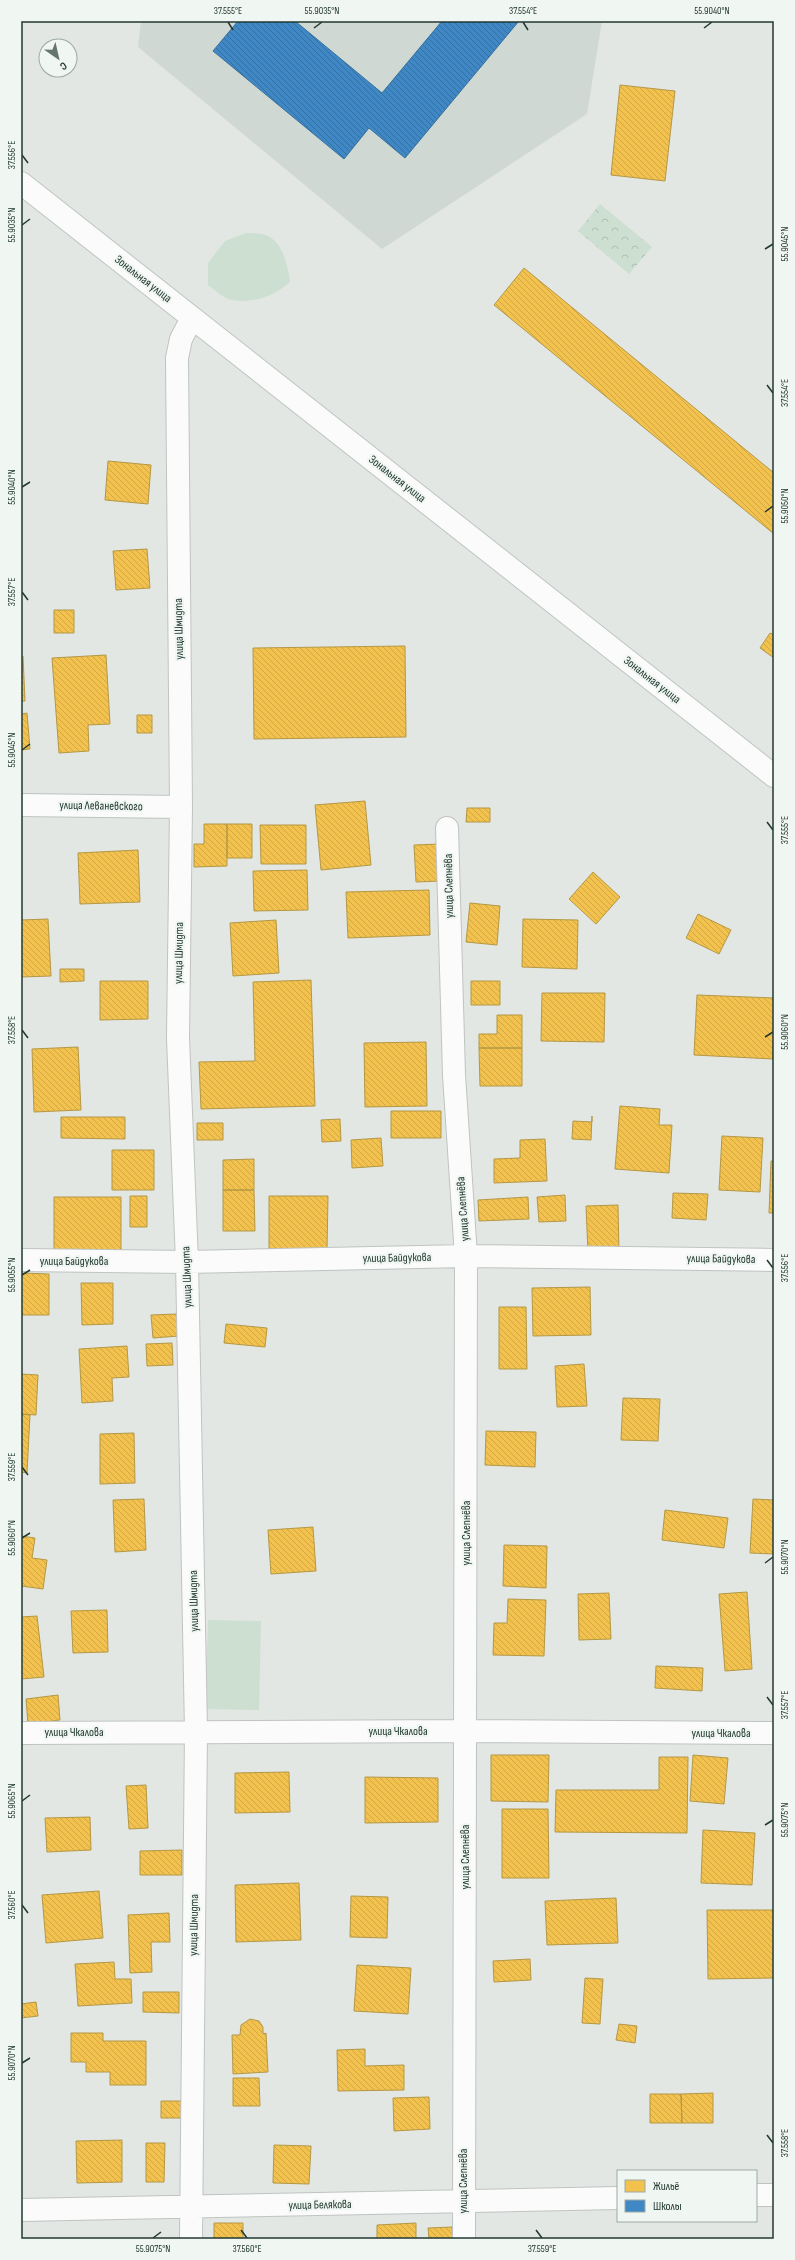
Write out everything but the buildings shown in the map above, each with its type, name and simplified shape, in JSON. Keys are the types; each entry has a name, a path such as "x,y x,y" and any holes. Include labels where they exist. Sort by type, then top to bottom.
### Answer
{"street":[{"name":"Зональная улица","path":"21,183 774,776"},
{"name":"улица Шмидта","path":"191,2239 189,2208 196,1732 187,1262 178,1038 181,807 177,358 181,339 192,318"},
{"name":"улица Леваневского","path":"21,805 181,807"},
{"name":"улица Слепнёва","path":"448,828 454,1075 466,1256 464,2239"},
{"name":"улица Байдукова","path":"21,1260 187,1262 466,1256 774,1260"},
{"name":"улица Чкалова","path":"21,1733 465,1731 774,1733"},
{"path":"757,2195 774,2194"},
{"name":"улица Белякова","path":"21,2210 189,2208 617,2198"}],"shaded area":[{"path":"141,21 602,21 587,114 382,249 138,47"}],"green space":[{"path":"600,204 652,247 629,274 578,231"},
{"path":"246,233 258,233 265,235 276,242 284,255 290,282 284,287 263,298 248,301 232,300 222,296 208,285 208,263 225,241"},
{"path":"208,1620 261,1621 259,1710 205,1709"}]}
